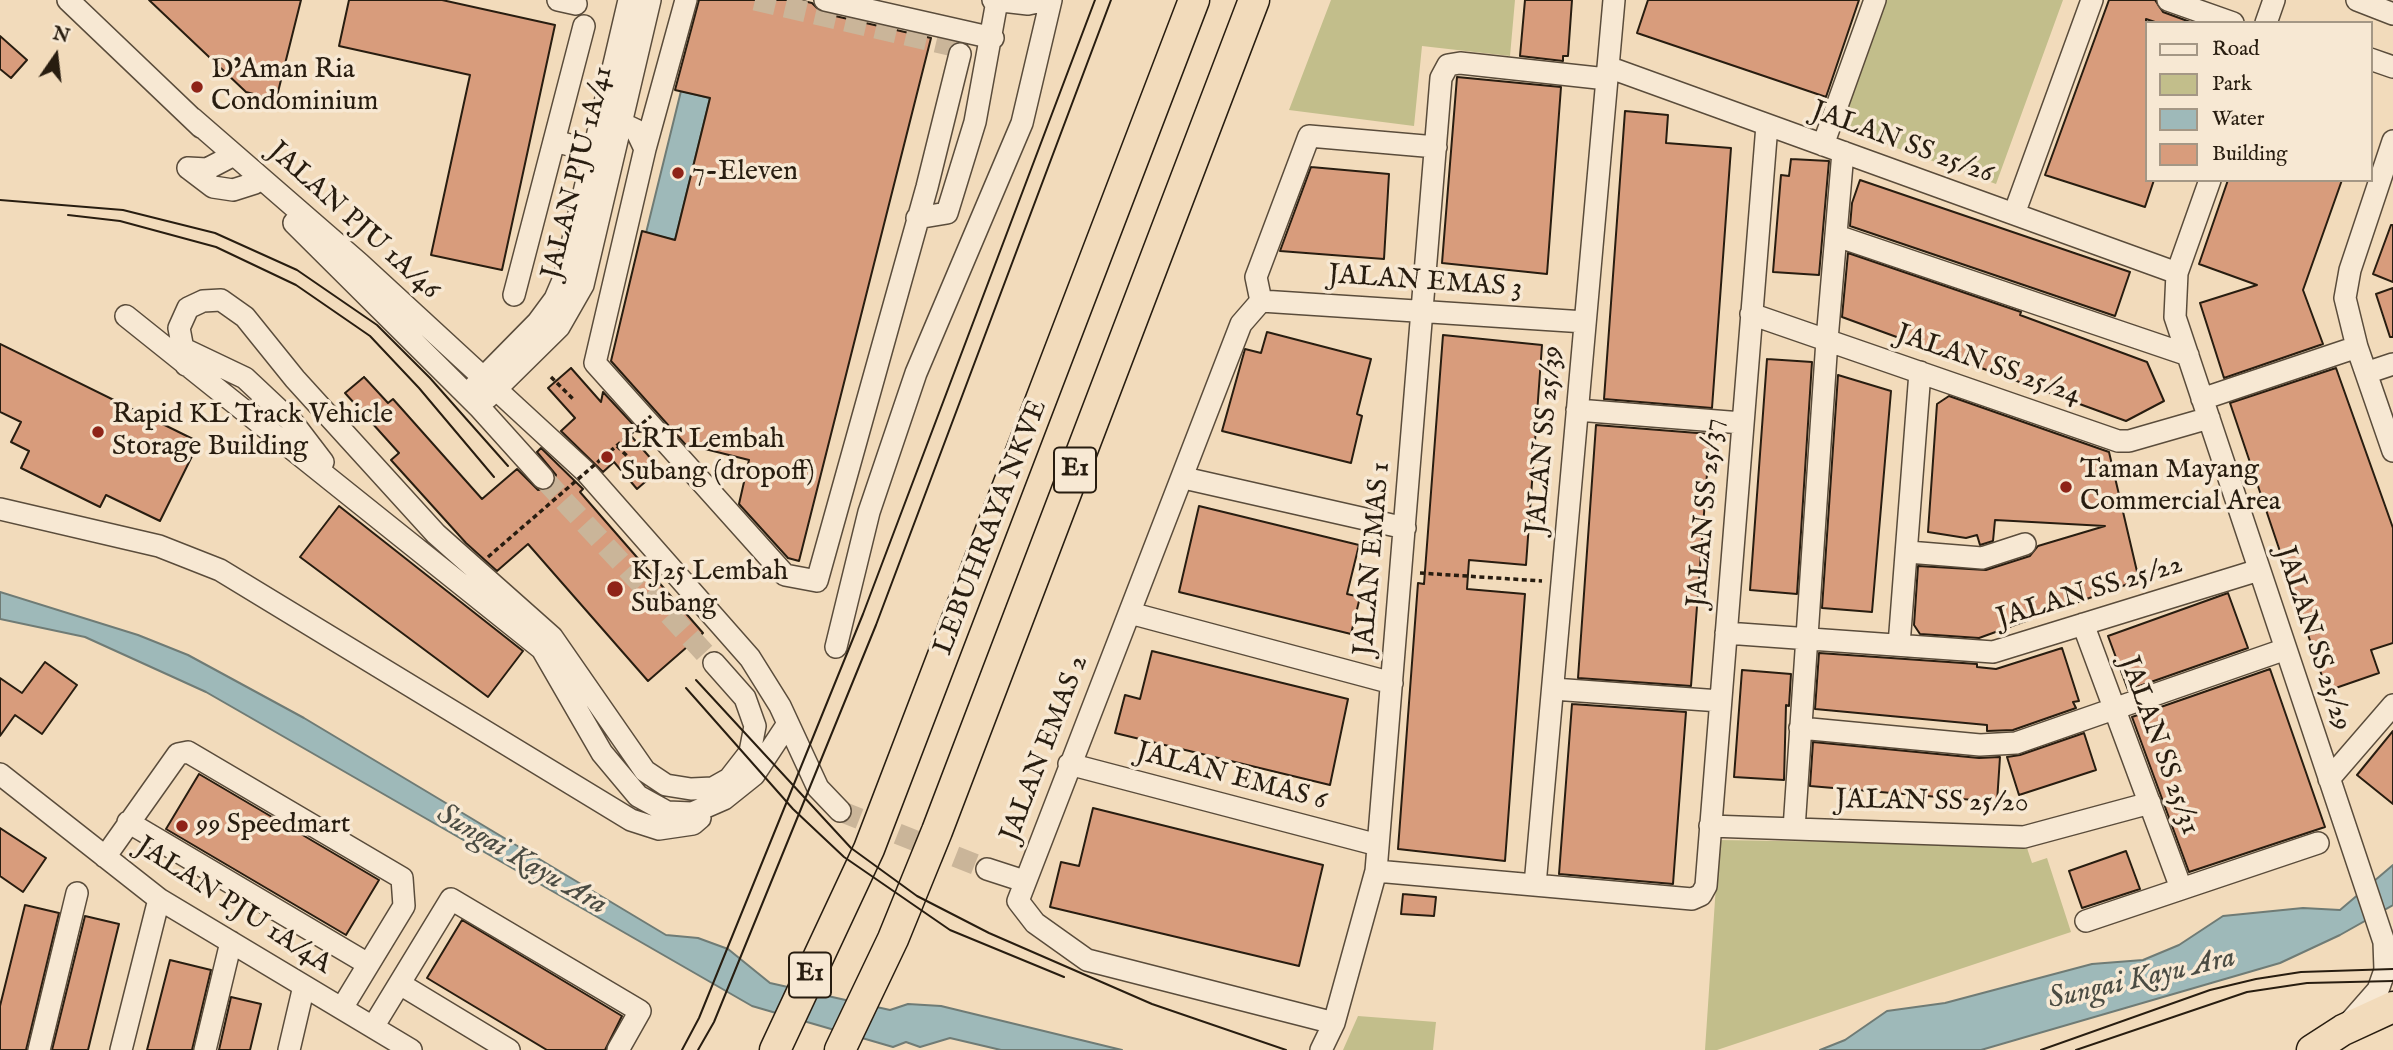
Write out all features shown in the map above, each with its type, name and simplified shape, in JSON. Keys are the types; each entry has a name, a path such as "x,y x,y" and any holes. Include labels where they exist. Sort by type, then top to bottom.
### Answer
{"highway":[{"name":"LEBUHRAYA NKVE","path":"775,1050 869,849 1194,0"},
{"name":"LEBUHRAYA NKVE","path":"840,1050 893,939 937,831 1254,0"},
{"path":"2345,1040 2393,1007"},
{"path":"2312,1050 2393,1023"}],"street":[{"path":"68,0 192,118"},
{"name":"JALAN PJU 1A/41","path":"472,401 490,383 538,322 555,299 564,278 629,0"},
{"name":"JALAN PJU 1A/41","path":"490,383 538,348 571,309 583,285 650,0"},
{"path":"685,0 645,149 596,363 785,575 817,581 918,218 960,54"},
{"path":"825,0 993,38"},
{"name":"JALAN SS 25/39","path":"1535,885 1614,0"},
{"path":"1794,829 1826,340 1837,236 1833,149 1875,0"},
{"path":"2014,214 2092,0"},
{"path":"2168,0 2227,21"},
{"path":"2267,21 2274,0"},
{"path":"2357,0 2393,14"},
{"path":"836,647 869,512 916,373 1022,123 1039,1 995,1 993,38 975,122 947,213 918,218"},
{"path":"514,295 584,26"},
{"path":"2372,60 2393,67"},
{"name":"JALAN SS 25/26","path":"1448,65 1460,63 1608,73 1767,125 2177,273"},
{"name":"JALAN EMAS 1","path":"1321,1050 1334,1023 1376,871 1441,78 1448,65"},
{"name":"JALAN PJU 1A/46","path":"192,118 472,401 543,478"},
{"name":"JALAN PJU 1A/46","path":"192,118 587,473 750,658 767,683 818,788 840,811"},
{"path":"621,123 636,130 645,149"},
{"name":"JALAN SS 25/37","path":"1535,885 1692,899 1701,895 1706,886 1767,125"},
{"path":"1261,301 1256,277 1309,136 1436,147"},
{"path":"554,141 593,151"},
{"path":"2393,141 2346,283 2345,298 2357,347 2393,451"},
{"path":"230,157 207,169 188,168 213,187 233,190 255,183"},
{"name":"JALAN SS 25/29","path":"2209,182 2177,273 2175,317 2388,952 2378,990 2345,1040"},
{"path":"1837,236 2188,355"},
{"path":"589,263 603,260 622,247"},
{"path":"184,357 179,328 188,308 203,301 221,300 245,317 295,379 436,534 552,637 645,771 666,785 691,789 713,788 729,779 750,752 755,726 745,698 714,663"},
{"name":"JALAN EMAS 3","path":"1261,301 1585,321"},
{"name":"JALAN EMAS 2","path":"1261,301 1241,324 1184,478 1069,764 1018,901 1035,923 1087,960 1334,1023"},
{"name":"JALAN SS 25/24","path":"1751,314 2118,441 2129,441 2357,347"},
{"path":"126,316 184,357 542,649 603,753 638,796 667,812 692,813 724,799"},
{"path":"530,420 522,396 522,382 538,348"},
{"path":"2366,373 2393,364"},
{"path":"1899,645 1920,372"},
{"path":"1577,410 1742,423"},
{"path":"1184,478 1405,528"},
{"path":"0,509 159,546 220,570 631,820 659,829 693,824 754,775 787,725"},
{"path":"1908,552 1982,558 2025,544"},
{"name":"JALAN SS 25/22","path":"1726,632 1993,652 2259,570"},
{"path":"1130,613 1392,683"},
{"name":"JALAN SS 25/31","path":"2083,625 2181,888"},
{"path":"1801,728 1998,745 2016,743 2286,649"},
{"path":"1553,689 1720,701"},
{"path":"2329,779 2393,705"},
{"path":"105,857 178,754 188,752 201,757 402,878 404,905 342,1009"},
{"name":"JALAN EMAS 6","path":"1069,764 1378,845"},
{"name":"JALAN PJU 1A/4A","path":"0,774 159,899 411,1050"},
{"name":"JALAN SS 25/20","path":"1710,826 2024,837 2150,803"},
{"path":"128,822 368,964"},
{"path":"2086,921 2318,843"},
{"path":"987,869 1024,881"},
{"path":"1376,871 1535,885"},
{"path":"39,1050 77,894"},
{"path":"121,1050 159,899"},
{"path":"373,1027 450,899 640,1011 618,1050"},
{"path":"205,1050 231,942"},
{"path":"400,984 508,1050"},
{"path":"289,1050 304,986"}],"path":[{"path":"551,377 575,401"},
{"path":"488,557 651,416"},
{"path":"617,446 635,464 626,459"},
{"path":"1401,572 1562,583"}],"green space":[{"path":"1331,0 1515,0 1510,56 1422,46 1414,126 1289,110"},
{"path":"1882,0 2063,0 1996,184 1836,126"},
{"path":"1719,840 2026,845 2032,863 2047,858 2071,932 1717,1050 1705,1050"},
{"path":"1358,1016 1436,1022 1433,1050 1343,1050"}],"water":[{"path":"681,91 710,98 675,240 646,233"},
{"name":"Sungai Kayu Ara","path":"0,592 138,635 188,655 304,718 666,935 698,938 728,949 770,983 890,1010 908,1004 941,1006 1122,1050 1001,1050 950,1038 920,1047 906,1042 893,1047 752,1006 206,692 85,637 0,619"},
{"name":"Sungai Kayu Ara","path":"2393,865 2393,905 2340,935 2280,963 1981,1050 1820,1050 1845,1040 1887,1011 1945,1003 2092,964 2143,960 2179,945 2223,916 2303,908 2340,910"}],"building":[{"path":"149,0 301,0 276,100 246,92"},
{"path":"349,0 442,0 555,25 502,270 431,255 470,75 339,46"},
{"path":"699,0 799,0 812,3 822,13 931,38 799,561 788,558 739,504 749,460 685,444 611,361 642,231 675,240 710,98 675,90"},
{"path":"1525,0 1572,0 1568,56 1563,56 1563,61 1520,56"},
{"path":"1648,0 1859,0 1826,97 1637,33"},
{"path":"2109,0 2155,0 2163,12 2188,21 2144,21 2144,182 2153,182 2145,207 2045,175"},
{"path":"0,36 27,60 11,78 0,69"},
{"path":"1457,77 1561,87 1547,274 1442,263"},
{"path":"1625,111 1668,115 1666,143 1731,148 1712,408 1604,399"},
{"path":"1791,159 1829,161 1819,275 1773,272 1781,175 1789,176"},
{"path":"1311,167 1389,174 1384,259 1280,251"},
{"path":"1860,180 2130,272 2115,316 1850,226 1852,203"},
{"path":"2227,182 2341,182 2303,290 2323,344 2224,378 2200,303 2257,285 2199,264"},
{"path":"2393,225 2393,282 2373,274"},
{"path":"1848,253 2021,312 2020,315 2147,362 2164,401 2126,421 1842,317"},
{"path":"2393,288 2393,337 2390,337 2376,294"},
{"path":"1267,332 1371,359 1357,414 1362,416 1351,463 1222,431 1245,349 1261,353"},
{"path":"1443,335 1542,345 1526,565 1469,560 1467,589 1525,594 1505,861 1398,849 1418,583 1424,584"},
{"name":"Rapid KL Track Vehicle Storage Building","path":"0,344 199,442 160,521 106,495 100,507 21,468 29,451 11,442 21,422 0,412"},
{"path":"1767,359 1812,362 1797,594 1750,590"},
{"path":"571,368 601,402 603,392 640,432 625,429 660,469 637,489 614,462 603,472 561,431 575,418 548,388"},
{"path":"2336,368 2393,528 2393,643 2371,650 2379,673 2327,691 2230,403"},
{"path":"1838,375 1891,391 1872,612 1822,608"},
{"name":"KJ25 Lembah Subang","path":"364,377 388,403 393,399 482,499 517,469 538,490 551,488 556,475 537,452 541,448 583,489 580,492 703,633 648,681 528,544 497,571 466,543 391,460 399,453 345,393"},
{"path":"1949,396 2109,452 2139,580 1979,638 1920,634 1914,625 1918,566 1986,570 2030,556 2038,546 2105,526 1995,520 1993,541 1980,545 1977,535 1966,538 1928,532 1937,404"},
{"path":"1596,425 1710,434 1691,686 1578,678"},
{"path":"339,506 523,651 488,697 300,557"},
{"path":"1199,506 1359,545 1347,594 1360,597 1351,634 1179,592"},
{"path":"2228,593 2248,648 2128,690 2108,636"},
{"path":"2062,648 2079,701 2073,702 2076,708 2013,730 1987,731 1987,725 1815,709 1819,653 1977,664 1977,667 1996,669"},
{"path":"1152,651 1348,699 1330,785 1115,733 1125,695 1140,699"},
{"path":"45,662 77,685 42,734 15,715 0,736 0,678 22,693"},
{"path":"2270,669 2325,827 2189,872 2132,717"},
{"path":"1742,670 1791,674 1789,706 1786,705 1784,780 1734,777"},
{"path":"1572,704 1686,712 1673,884 1559,874"},
{"path":"2393,731 2393,804 2357,775"},
{"path":"2084,733 2096,770 2019,795 2007,757"},
{"path":"1813,742 1979,758 2000,757 1997,802 1810,786"},
{"path":"199,774 379,880 346,935 166,829"},
{"path":"1093,808 1323,865 1299,966 1050,907 1061,862 1079,866"},
{"path":"0,828 46,858 23,892 0,876"},
{"path":"2126,851 2140,889 2082,908 2069,871"},
{"path":"1403,894 1436,897 1434,916 1401,914"},
{"path":"25,905 59,913 26,1050 0,1050 0,1006"},
{"path":"85,916 119,924 88,1050 52,1050"},
{"path":"462,920 622,1016 605,1050 547,1050 427,978"},
{"path":"170,960 211,970 192,1050 147,1050"},
{"path":"231,997 261,1004 250,1050 219,1050"}],"tunnel":[{"path":"755,0 962,48 960,54"},
{"path":"543,478 714,663"},
{"path":"840,811 987,869"}],"tram line":[{"path":"682,1050 699,1018 863,614 1095,0"},
{"path":"698,1050 714,1022 876,625 1111,0"},
{"path":"0,200 123,210 215,233 297,270 377,325 430,378 508,466"},
{"path":"68,215 120,221 216,247 296,285 370,336 419,388 494,477"},
{"path":"696,680 851,848 917,896 989,933 1152,1004 1286,1050"},
{"path":"686,688 793,809 844,857 950,930 1064,977"},
{"path":"2041,1050 2210,990 2256,979 2301,972 2393,969"},
{"path":"2076,1050 2247,992 2307,983 2393,981"}],"place":[{"name":"D’Aman Ria Condominium","path":"197,87"},
{"name":"7-Eleven","path":"678,173"},
{"name":"Rapid KL Track Vehicle Storage Building","path":"98,432"},
{"name":"LRT Lembah Subang (dropoff)","path":"607,457"},
{"name":"Taman Mayang Commercial Area","path":"2066,487"},
{"name":"KJ25 Lembah Subang","path":"615,589"},
{"name":"99 Speedmart","path":"182,826"}]}
